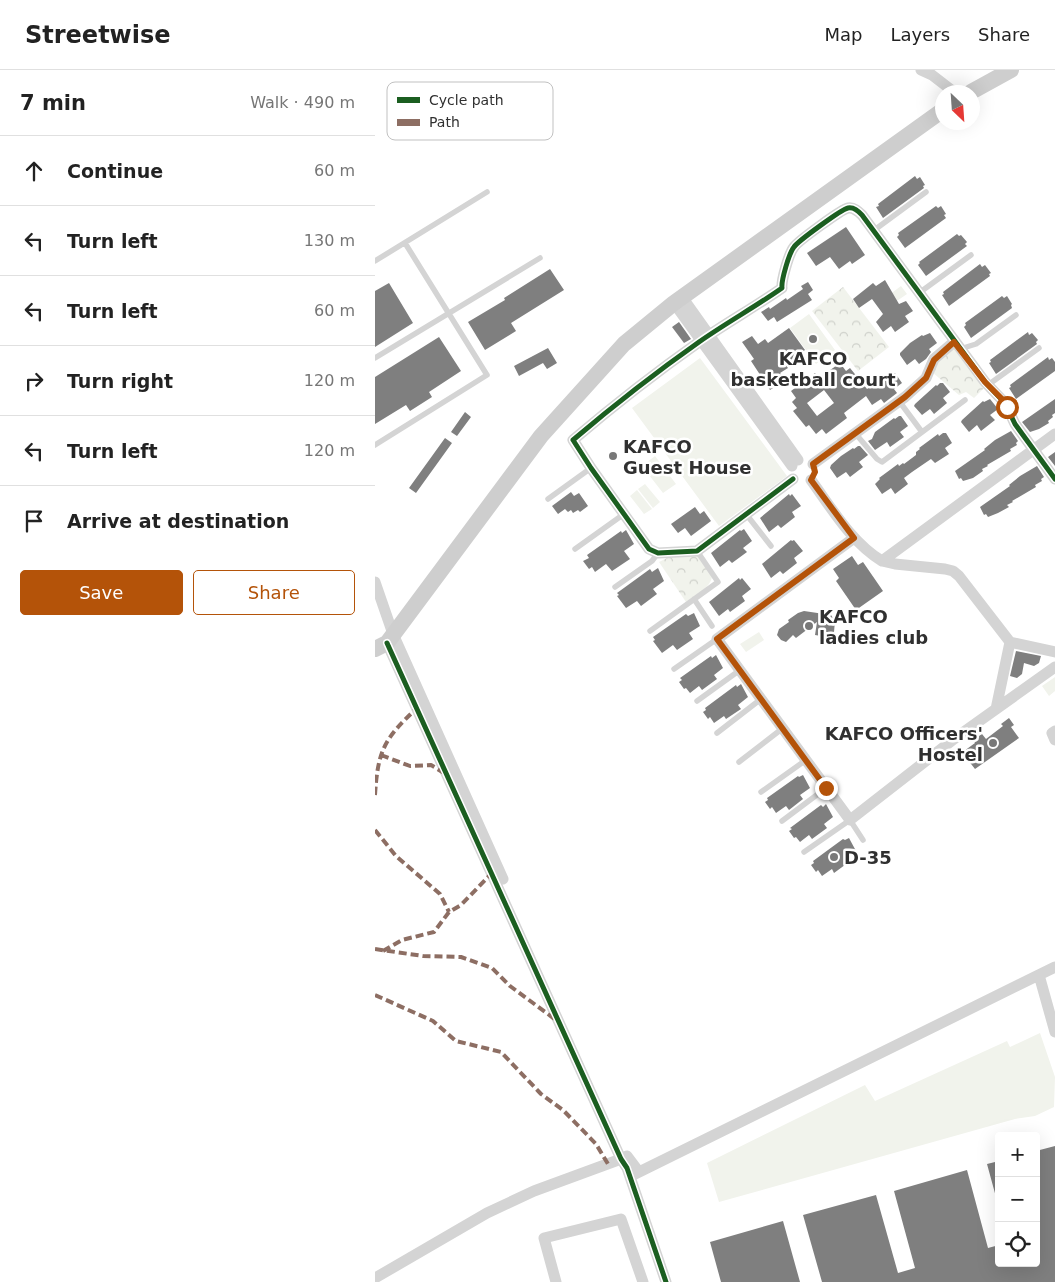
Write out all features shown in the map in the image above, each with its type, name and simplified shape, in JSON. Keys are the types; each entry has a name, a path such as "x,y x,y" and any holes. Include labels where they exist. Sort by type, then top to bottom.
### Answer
{"main road":[{"path":"974,85 1001,70"},
{"path":"980,87 1011,70"},
{"path":"385,642 541,436 624,344 678,300 935,116"}],"street":[{"path":"921,70 932,75 945,85"},
{"path":"793,479 697,551 658,553 649,549 573,440 649,379 705,338 782,288 781,281 794,246 840,212 849,208 857,210 957,345 988,385 1005,403 1015,424 1055,479"},
{"path":"678,300 795,463"},
{"path":"813,464 899,401 926,378 934,360 957,345"},
{"path":"882,561 1055,434"},
{"path":"806,459 813,464 815,472 811,480 800,483 793,479 791,470 795,463 806,459"},
{"path":"811,480 854,538 870,554 882,561 895,564 953,571 959,576 1010,642 1055,652"},
{"path":"854,538 717,639 850,820 954,739 1055,667"},
{"path":"375,582 385,642 621,1159 634,1174"},
{"path":"385,642 627,1157 634,1174 666,1282"},
{"path":"996,709 1010,642"},
{"path":"1055,731 1052,733 1055,740"},
{"path":"634,1174 1055,967"},
{"path":"1039,975 1055,1032"},
{"path":"375,1278 487,1213 534,1192 621,1159"},
{"path":"556,1282 544,1238 621,1219 643,1282"}],"lane":[{"path":"375,261 487,192"},
{"path":"873,231 926,192"},
{"path":"375,445 487,375 405,243"},
{"path":"919,293 971,254"},
{"path":"375,358 540,258"},
{"path":"957,345 977,344 1016,315"},
{"path":"988,385 1039,348"},
{"path":"855,433 877,459 882,462 965,400"},
{"path":"899,401 922,432"},
{"path":"548,499 591,468"},
{"path":"575,549 624,514"},
{"path":"746,514 771,546"},
{"path":"650,631 718,582 697,551"},
{"path":"615,587 652,561 658,553"},
{"path":"694,599 712,626"},
{"path":"674,669 717,639"},
{"path":"697,701 740,670"},
{"path":"717,733 761,698"},
{"path":"739,762 783,728"},
{"path":"761,792 806,760"},
{"path":"782,821 826,788"},
{"path":"804,852 850,820 863,840"}],"green space":[{"path":"901,286 907,294 891,305 885,298"},
{"path":"843,287 889,347 858,371 812,311"},
{"path":"809,314 835,350 816,364 790,328"},
{"path":"954,346 985,387 974,398 966,392 959,395 932,372 936,362"},
{"path":"700,358 787,476 719,526 632,408"},
{"path":"655,456 676,484 663,493 642,466"},
{"path":"645,484 660,502 653,508 638,489"},
{"path":"637,490 652,509 644,514 630,496"},
{"path":"673,555 697,555 712,576 706,588 686,602 659,562"},
{"path":"759,632 764,640 746,652 740,644"},
{"path":"1055,677 1055,691 1049,696 1042,686"},
{"path":"1040,1033 1055,1077 1054,1107 1035,1116 1015,1119 719,1202 707,1163 865,1085 875,1101 1007,1041 1010,1047"}],"building":[{"path":"915,176 917,179 920,177 925,185 923,186 924,188 883,218 876,207 879,206 878,204"},
{"path":"936,206 938,208 941,206 946,214 944,215 946,218 905,248 897,237 898,233"},
{"path":"846,227 865,255 852,264 850,261 839,269 830,257 816,266 807,253"},
{"path":"957,234 961,235 967,242 965,244 967,246 926,276 918,265 919,262"},
{"path":"980,264 982,267 985,265 991,273 989,274 990,276 949,306 942,295 944,294 943,292"},
{"path":"550,269 564,290 511,323 516,331 485,350 468,322 505,300 504,298"},
{"path":"885,280 899,304 906,301 913,311 905,316 909,322 895,332 891,326 883,332 876,322 883,314 872,299 859,308 853,299 873,283 876,286"},
{"path":"808,282 813,290 808,294 812,300 777,322 774,317 768,321 761,312 769,307 770,309 786,298 787,300 803,289 801,286"},
{"path":"389,283 413,323 375,347 375,291"},
{"path":"1002,296 1004,298 1007,296 1012,304 1012,308 971,338 964,327 965,323"},
{"path":"679,322 691,339 684,343 672,327"},
{"path":"789,328 805,350 785,364 788,368 780,373 787,382 778,388 776,386 770,390 751,361 754,359 742,342 752,336 758,344 765,339 768,343"},
{"path":"1028,332 1029,335 1032,333 1038,340 1037,344 996,374 989,363 991,362 990,360"},
{"path":"930,333 937,343 929,349 931,352 926,359 919,364 915,359 907,365 900,353 922,335"},
{"path":"439,337 461,371 429,392 432,397 410,411 406,405 375,424 375,377"},
{"path":"548,348 557,363 547,369 543,363 519,376 514,366"},
{"path":"1048,357 1049,360 1052,358 1055,362 1055,371 1016,399 1009,388 1011,387 1010,385"},
{"path":"840,363 846,371 850,368 867,389 888,375 895,373 902,383 894,389 897,393 884,403 881,399 872,405 866,396 844,413 847,418 826,434 822,429 816,434 809,425 806,427 793,411 797,408 792,402 796,398 791,391 815,373 819,378","holes":["824,390 834,403 817,416 807,403"]},
{"path":"940,383 943,383 950,392 943,398 947,403 934,414 930,409 922,415 914,406 915,404"},
{"path":"990,399 998,409 990,415 995,420 981,431 977,425 969,432 961,422 962,420 983,401"},
{"path":"1055,399 1055,413 1048,421 1049,423 1030,432 1022,422"},
{"path":"465,412 471,417 457,436 451,432"},
{"path":"899,416 908,426 900,432 904,437 890,447 887,442 875,450 868,441 872,439 875,432"},
{"path":"1011,431 1018,441 1017,445 1010,449 1011,451 987,465 982,469 983,471 973,478 963,481 961,478 959,479 955,471 985,450 995,440"},
{"path":"946,433 952,443 945,448 949,454 935,463 931,459 912,472 904,478 908,484 895,494 891,488 882,494 875,484 879,478 898,464 899,466 904,464 916,455 919,448 938,434 939,436"},
{"path":"445,438 452,443 416,493 409,488"},
{"path":"858,446 868,455 859,462 863,467 850,477 846,472 837,478 830,468 831,465 841,456"},
{"path":"1055,452 1055,466 1048,457"},
{"path":"1037,466 1044,477 1041,479 1042,481 1035,485 1036,487 1012,501 1007,505 1009,507 998,513 988,517 986,514 984,515 980,507 1010,486 1020,476"},
{"path":"571,492 574,496 579,493 588,506 580,512 578,510 573,513 571,510 568,512 565,509 558,514 552,506"},
{"path":"789,494 790,496 792,494 801,506 792,512 795,517 781,528 778,525 769,532 760,518"},
{"path":"695,507 700,514 704,511 711,521 691,536 685,528 678,533 671,524"},
{"path":"744,529 752,541 743,548 747,552 732,563 729,560 720,567 711,553 740,530"},
{"path":"626,530 634,544 624,551 630,559 612,571 606,564 595,572 592,567 589,569 583,561 589,558 587,555 621,531 622,533"},
{"path":"791,540 794,540 803,551 794,558 797,563 783,574 780,571 771,578 762,564"},
{"path":"852,556 858,565 863,562 883,591 856,610 836,581 839,578 833,569"},
{"path":"658,568 664,581 653,589 657,594 641,606 637,601 626,608 617,596 619,595 617,593 650,569 652,572"},
{"path":"739,578 740,580 742,578 751,589 742,596 745,601 730,612 728,609 719,616 709,602"},
{"name":"KAFCO ladies club","path":"804,611 831,615 835,621 834,632 827,637 815,635 817,622 796,638 793,635 786,642 781,640 777,635 779,629 789,622 788,620"},
{"path":"694,613 700,626 689,633 693,639 677,650 673,645 662,653 653,641 655,640 653,637 686,614 688,616"},
{"path":"1016,651 1041,656 1039,663 1034,666 1024,663 1022,674 1017,678 1010,676"},
{"path":"716,655 723,668 714,675 717,679 702,690 699,686 690,693 686,688 684,689 679,682 682,680 680,678 711,656 712,658"},
{"path":"741,684 748,697 738,705 741,709 726,719 724,716 714,723 710,717 708,719 703,712 706,710 705,708 736,685 737,687"},
{"name":"KAFCO Officers' Hostel","path":"1009,718 1014,725 1011,727 1019,738 975,769 968,760 965,762 960,754 975,743 973,740 982,734 986,739 1003,726 1001,724"},
{"path":"803,775 810,788 800,795 803,799 789,810 786,806 776,813 772,807 770,809 765,802 768,800 767,798 798,776"},
{"path":"826,804 833,817 824,824 827,828 812,839 809,835 800,842 796,837 794,838 789,831 792,829 790,828 821,805 823,807"},
{"name":"D-35","path":"849,838 856,851 846,858 849,862 834,873 832,869 822,876 818,870 816,872 811,865 814,863 813,861 843,839"},
{"path":"1055,1146 1055,1282 822,1282 803,1215 876,1195 898,1273 915,1268 894,1191 967,1170 988,1248 995,1246 995,1267 1040,1267 1040,1150"},
{"path":"995,1162 995,1193 987,1164"},
{"path":"783,1221 800,1282 721,1282 710,1242"}],"marked path":[{"path":"375,795 378,767 385,746 397,728 417,708"},
{"path":"381,755 410,766 431,765 444,773"},
{"path":"375,830 396,856 440,894 449,912"},
{"path":"383,951 402,940 434,932 449,912 461,905 492,873"},
{"path":"375,949 423,956 461,957 492,968 510,986 556,1020"},
{"path":"375,995 433,1021 456,1041 501,1052 541,1094 563,1110 596,1144 608,1164"}],"cycle path":[{"path":"793,479 697,551 658,553 649,549 573,440 635,390 709,335 782,288 786,267 794,247 829,219 848,208 856,210 862,215 985,382 1005,403 1015,424 1055,479"},
{"path":"387,643 621,1159 627,1168 666,1282"}],"place":[{"name":"KAFCO basketball court","path":"813,339"},
{"name":"KAFCO Guest House","path":"613,456"},
{"name":"KAFCO ladies club","path":"809,626"},
{"name":"KAFCO Officers' Hostel","path":"993,743"},
{"name":"D-35","path":"834,857"}],"route":[{"path":"826,788 717,639 854,538 811,480 815,472 813,464 905,397 926,378 934,360 954,342 1007,407"}]}
